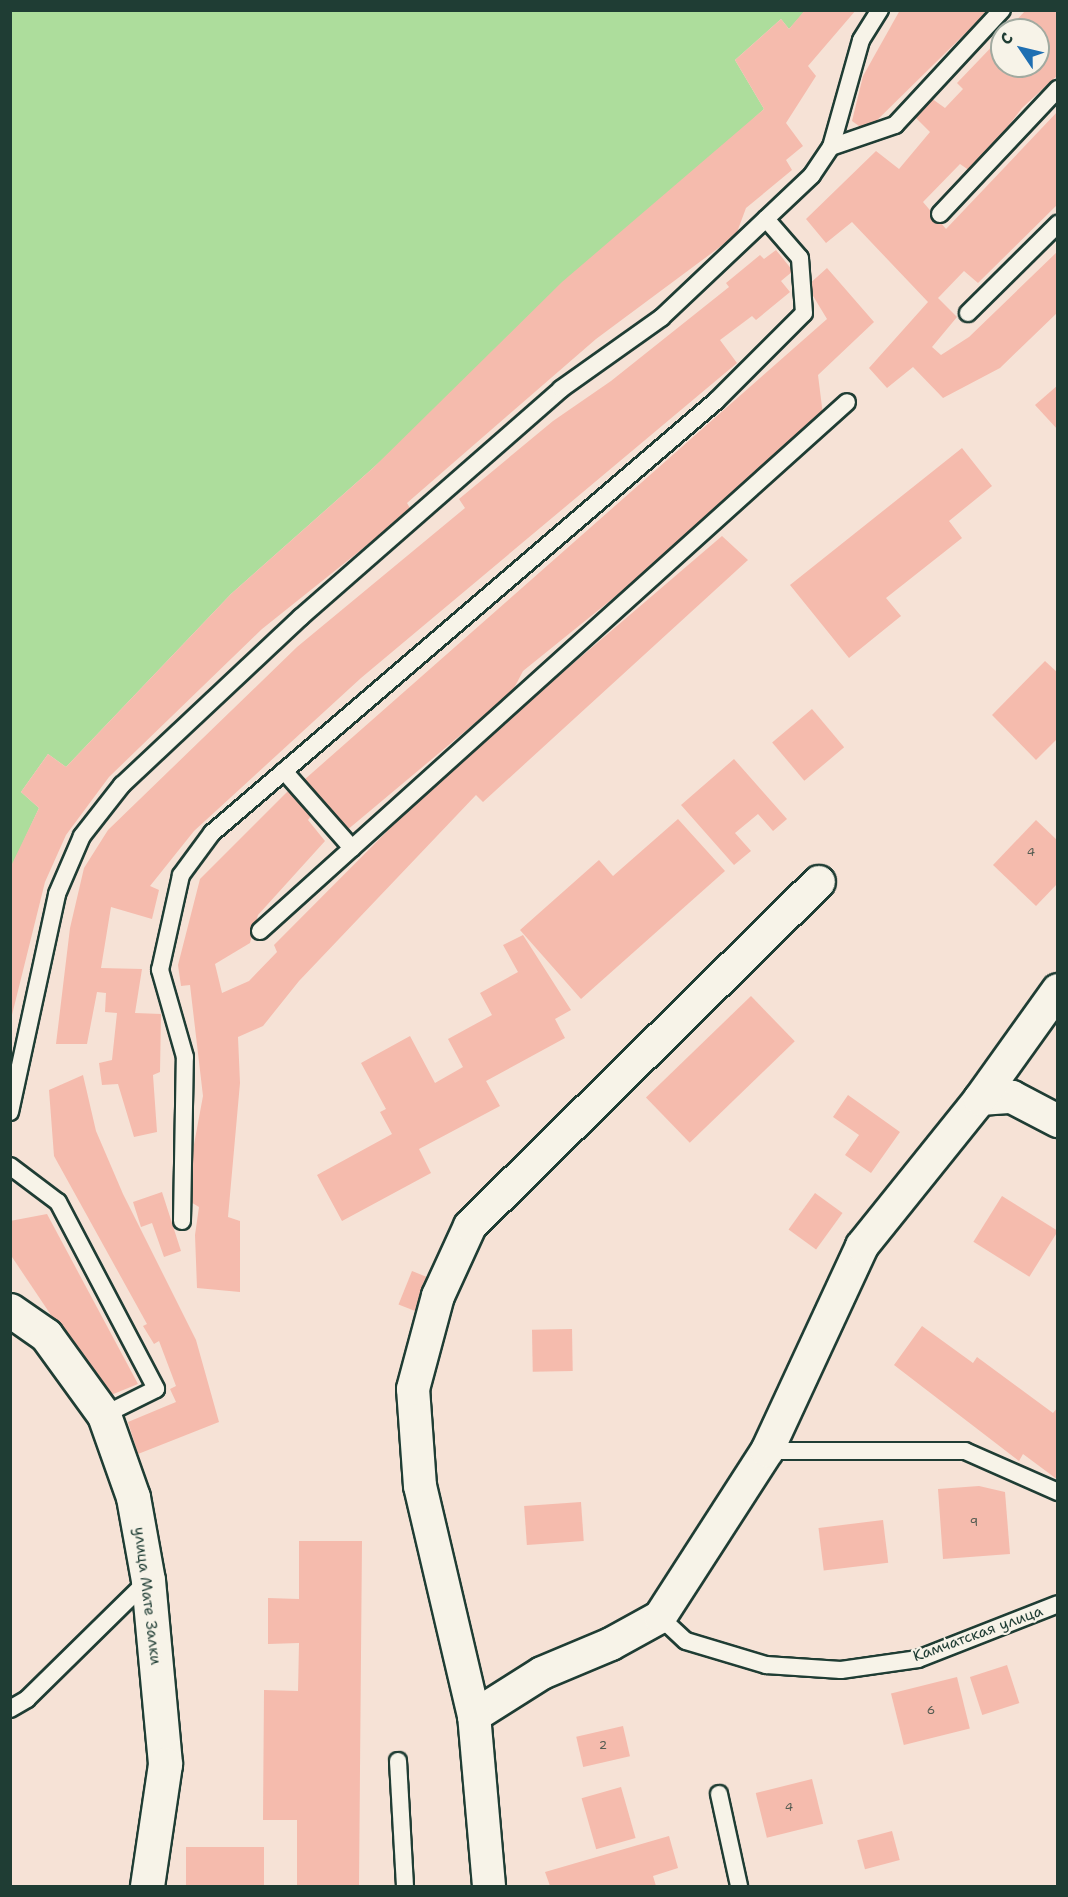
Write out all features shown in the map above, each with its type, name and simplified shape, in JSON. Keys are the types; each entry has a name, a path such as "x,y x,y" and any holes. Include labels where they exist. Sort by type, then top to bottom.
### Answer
{"street":[{"path":"489,1887 474,1716 420,1486 413,1389 438,1296 470,1226 819,882"},
{"path":"474,1716 542,1673 611,1644 660,1617 767,1451 862,1246 980,1099 1058,990"},
{"path":"980,1099 1012,1097 1058,1121"},
{"name":"улица Мате Залки","path":"10,1310 46,1335 104,1415 134,1497 148,1580 165,1764 147,1887"}],"lane":[{"path":"10,1112 16,1054 57,894 82,836 122,785 301,617 561,389 661,318 812,175 831,147 861,40 880,10"},
{"path":"831,147 895,125 1002,10"},
{"path":"940,214 1058,89"},
{"path":"182,1221 185,1057 160,970 182,875 212,833 716,401 804,313 800,258 766,219"},
{"path":"968,313 1058,224"},
{"path":"260,931 848,402"},
{"path":"284,771 352,848"},
{"path":"10,1166 58,1202 156,1389 104,1415"},
{"path":"767,1451 965,1451 1058,1491"},
{"path":"10,1709 27,1699 148,1580"},
{"name":"Камчатская улица","path":"660,1617 686,1641 766,1665 841,1670 918,1659 1058,1604"},
{"path":"398,1761 405,1887"},
{"path":"719,1794 740,1887"}],"green space":[{"path":"11,11 805,11 789,29 781,19 735,60 764,109 373,468 231,594 66,767 48,754 21,792 39,808 11,868"}],"building":[{"path":"805,10 856,10 808,66 816,76 786,123 803,146 786,160 792,170 746,208 736,235 596,339 407,503 411,510 262,629 109,777 66,835 45,882 10,1023 10,868 39,808 21,792 48,754 66,767 231,594 373,468 562,282 764,109 735,60 781,19 789,29"},
{"path":"900,10 989,10 866,131 852,121 863,76"},
{"path":"1026,10 1058,10 1058,75 1022,108 973,173 960,164 923,202 946,229 1058,111 1058,204 978,283 964,271 938,298 957,317 932,347 941,355 969,337 1058,251 1058,312 1000,368 943,398 913,367 887,388 869,368 928,302 852,222 826,243 806,219 876,151 899,169 930,132 915,117 931,98 945,108 963,89 957,83 990,49 990,78 1050,78 1050,18 1018,18"},
{"path":"776,250 793,271 781,281 790,292 756,320 752,316 720,340 737,363 361,678 194,831 150,886 159,890 152,919 111,907 101,968 142,969 135,1013 161,1014 160,1072 153,1075 157,1132 134,1137 118,1084 102,1085 99,1063 112,1060 117,1013 105,1012 106,993 97,992 87,1044 56,1044 70,928 84,868 108,830 297,647 465,508 459,499 553,421 611,381 729,287 726,283 760,255 764,259"},
{"path":"827,268 874,322 818,375 823,415 720,512 523,671 512,692 346,831 304,780 827,319 807,286"},
{"path":"1058,385 1058,430 1035,405"},
{"path":"962,448 992,486 949,521 962,538 886,598 901,616 849,658 790,585"},
{"path":"722,536 748,560 483,802 476,795 299,981 263,1026 238,1037 240,1083 228,1217 240,1221 240,1292 197,1288 195,1235 199,1207 184,1198 203,1096 190,985 181,986 178,965 200,879 290,789 311,816 308,820 325,841 258,915 250,943 215,964 222,993 249,981 277,952 274,945 444,774"},
{"path":"1045,661 1058,673 1058,738 1036,760 992,715"},
{"path":"812,709 844,747 804,781 772,742"},
{"path":"734,759 787,819 773,831 758,814 735,833 751,851 734,865 681,805"},
{"path":"678,819 725,871 581,999 520,930 599,860 613,876"},
{"path":"1036,820 1058,841 1058,883 1036,906 993,865"},
{"path":"523,935 571,1010 555,1019 565,1038 486,1081 500,1106 419,1149 431,1173 342,1221 317,1175 392,1134 380,1112 386,1109 361,1063 410,1036 435,1083 463,1067 448,1039 492,1015 480,993 518,972 503,945"},
{"path":"751,996 795,1041 690,1143 646,1097"},
{"path":"83,1075 96,1131 123,1194 196,1340 219,1422 138,1454 128,1422 176,1402 170,1389 176,1386 159,1341 154,1344 143,1326 147,1324 54,1156 49,1090"},
{"path":"848,1095 900,1132 871,1173 845,1155 859,1135 833,1117"},
{"path":"162,1192 181,1251 164,1257 152,1223 141,1227 133,1202"},
{"path":"815,1193 843,1213 816,1249 789,1229"},
{"path":"1002,1196 1058,1231 1029,1277 973,1242"},
{"path":"47,1214 138,1384 106,1397 10,1254 10,1221"},
{"path":"412,1271 432,1279 419,1313 399,1304"},
{"path":"922,1326 973,1363 977,1357 1053,1413 1058,1407 1058,1480 1023,1454 1019,1461 894,1365"},
{"path":"572,1329 573,1371 533,1372 532,1330"},
{"path":"979,1486 1005,1492 1010,1554 943,1559 938,1489"},
{"path":"581,1502 584,1541 527,1545 524,1506"},
{"path":"883,1520 888,1563 824,1571 818,1528"},
{"path":"299,1541 362,1541 359,1886 297,1886 297,1820 263,1820 264,1690 298,1691 299,1643 268,1644 268,1598 299,1599"},
{"path":"1007,1665 1019,1703 982,1715 970,1677"},
{"path":"957,1677 970,1728 904,1745 891,1693"},
{"path":"623,1726 630,1756 583,1767 576,1737"},
{"path":"812,1779 823,1824 767,1838 756,1793"},
{"path":"621,1787 636,1838 596,1849 582,1798"},
{"path":"892,1831 900,1860 865,1869 857,1840"},
{"path":"669,1836 678,1868 653,1876 656,1886 550,1886 545,1872"},
{"path":"186,1847 264,1847 264,1886 186,1886"}]}
